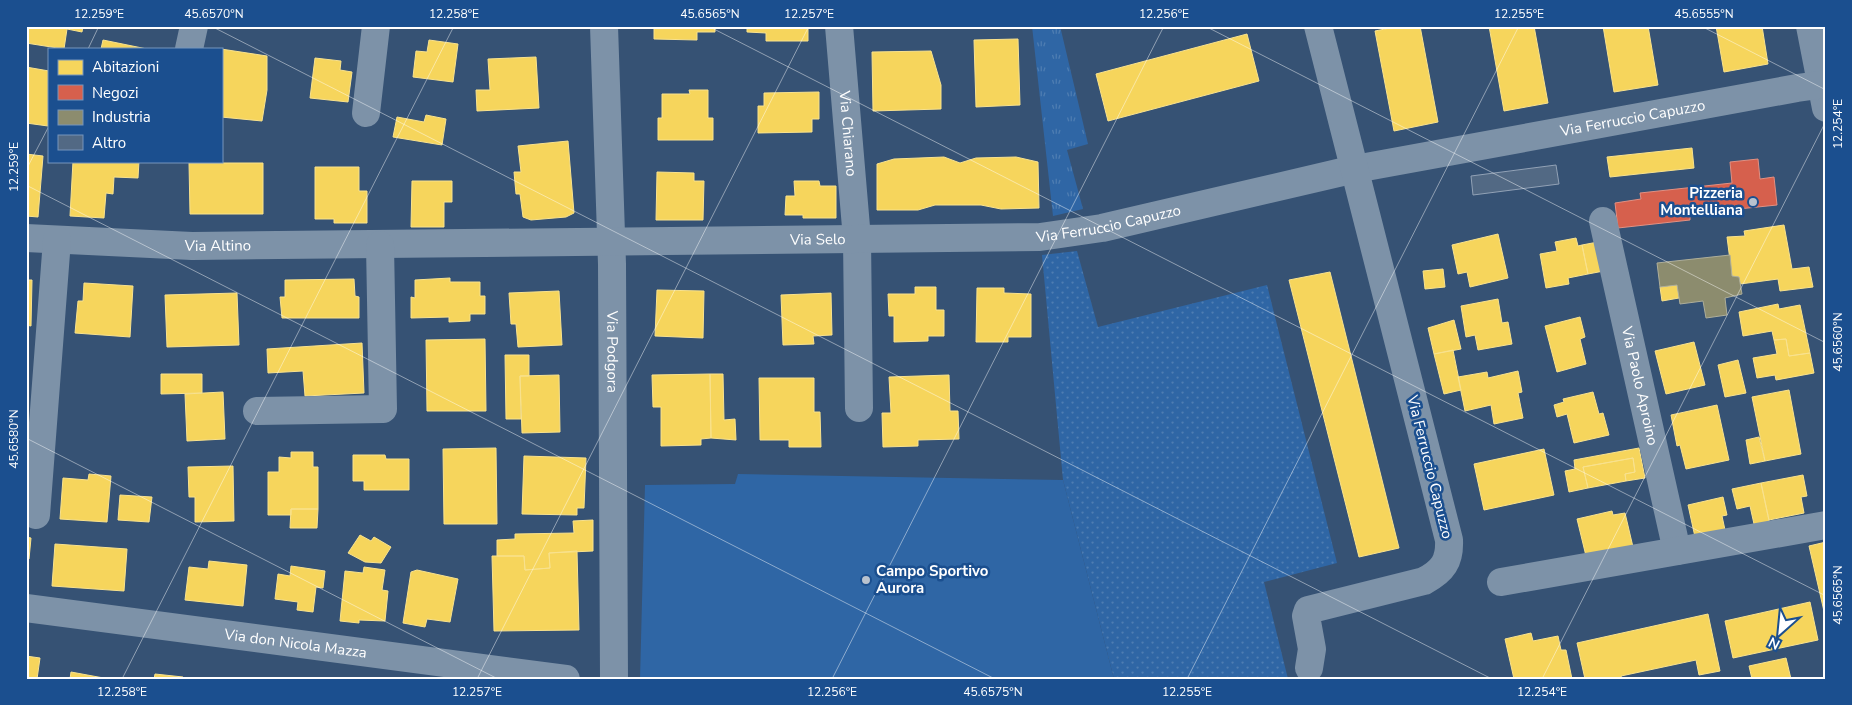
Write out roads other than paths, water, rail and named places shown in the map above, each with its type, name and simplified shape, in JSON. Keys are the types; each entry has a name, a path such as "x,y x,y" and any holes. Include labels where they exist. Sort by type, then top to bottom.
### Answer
{"street":[{"path":"189,48 194,26"},
{"path":"366,113 376,26"},
{"name":"Via Podgora","path":"604,26 610,242 614,679"},
{"name":"Via Chiarano","path":"839,26 857,239"},
{"path":"1318,26 1355,169"},
{"path":"1810,26 1824,92"},
{"name":"Via Ferruccio Capuzzo","path":"857,239 1059,236 1102,228 1355,169 1824,92"},
{"name":"Via Ferruccio Capuzzo","path":"1309,668 1312,649 1306,616 1308,610 1424,580 1436,575 1445,567 1450,554 1449,540 1355,169"},
{"name":"Via Paolo Aproino","path":"1603,221 1677,551"},
{"name":"Via Altino","path":"26,238 192,246 610,242"},
{"name":"Via Selo","path":"610,242 857,239 859,408"},
{"path":"36,515 57,240"},
{"path":"257,411 383,409 380,245"},
{"path":"1501,582 1826,525"},
{"name":"Via don Nicola Mazza","path":"26,608 566,679"}],"place":[{"name":"Pizzeria Montelliana","path":"1753,202"},
{"name":"Campo Sportivo Aurora","path":"866,580"}]}
